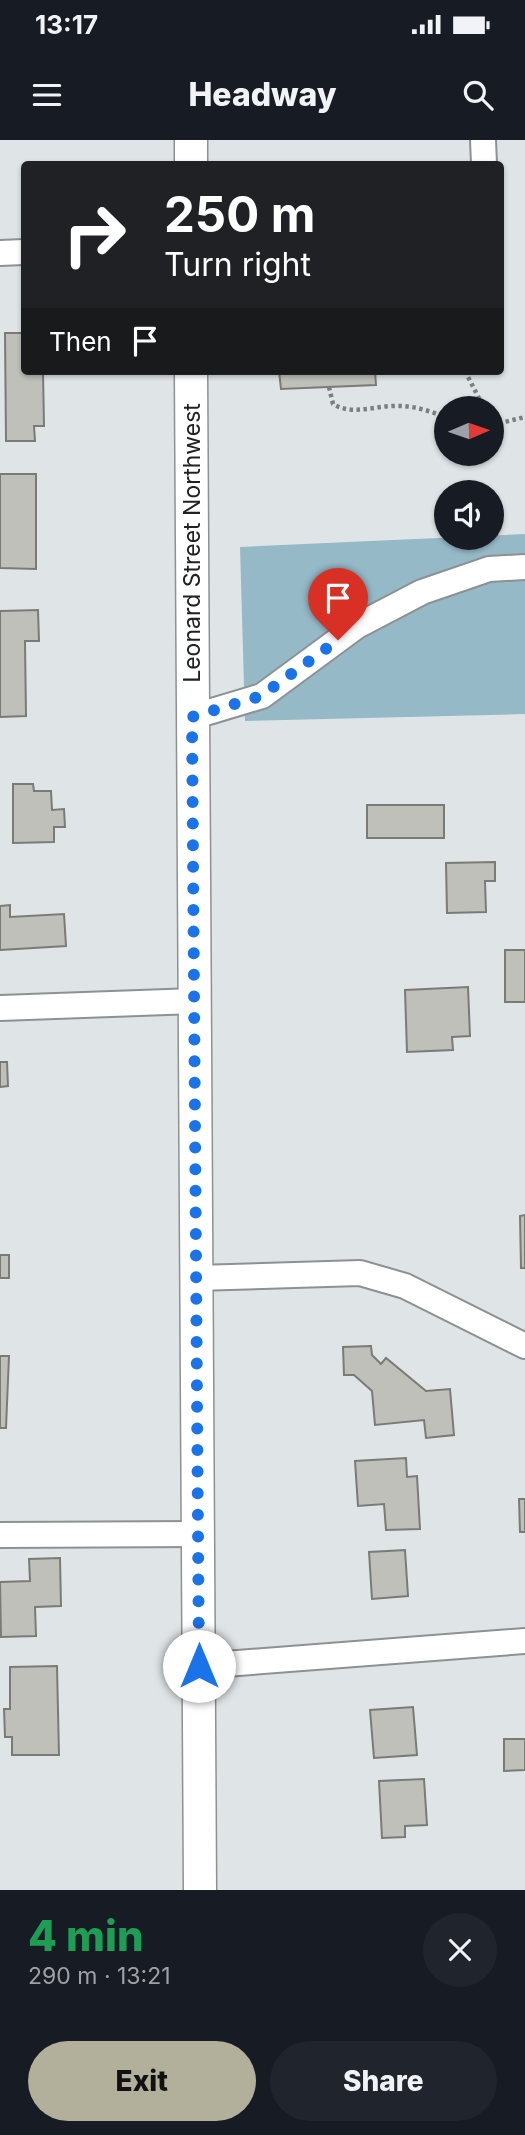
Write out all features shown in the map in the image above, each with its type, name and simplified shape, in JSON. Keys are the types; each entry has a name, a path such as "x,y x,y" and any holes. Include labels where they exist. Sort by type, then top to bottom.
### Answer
{"main road":[{"path":"191,140 191,161"},
{"name":"Leonard Street Northwest","path":"191,375 201,1890"}],"street":[{"path":"483,140 484,161"},
{"path":"0,253 21,252"},
{"path":"192,717 261,696 357,626 422,592 489,569 525,567"},
{"path":"0,1008 195,1002"},
{"path":"196,1278 360,1273 405,1286 525,1346"},
{"path":"0,1535 198,1534"},
{"path":"199,1666 525,1641"}],"path":[{"path":"467,375 478,396"},
{"path":"329,387 332,404 344,411 395,406 434,412"},
{"path":"504,422 525,417"}],"shaded area":[{"path":"525,534 525,714 245,721 240,547 434,538 434,550 504,550 504,535"}],"building":[{"path":"5,333 21,333 21,375 43,375 44,426 34,426 35,441 6,441"},
{"path":"279,375 375,375 376,385 281,389"},
{"path":"0,474 36,474 36,569 0,568"},
{"path":"38,610 39,641 25,641 26,716 0,717 0,611"},
{"path":"13,784 33,784 34,791 51,791 52,810 64,809 65,827 54,827 54,842 13,843"},
{"path":"367,805 444,805 444,838 367,838"},
{"path":"495,862 495,881 485,881 486,912 447,913 446,863"},
{"path":"10,905 10,917 64,914 66,946 0,950 0,906"},
{"path":"505,950 525,950 525,1002 505,1002"},
{"path":"468,987 470,1036 452,1037 453,1050 407,1052 405,990"},
{"path":"0,1062 7,1062 8,1086 0,1087"},
{"path":"525,1215 525,1268 521,1268 520,1216"},
{"path":"0,1255 9,1255 9,1278 0,1278"},
{"path":"371,1346 372,1355 381,1364 386,1358 426,1391 450,1389 454,1435 426,1438 424,1420 375,1425 372,1391 354,1375 344,1375 343,1347"},
{"path":"0,1356 9,1356 6,1428 0,1428"},
{"path":"406,1458 407,1477 417,1476 420,1529 386,1530 384,1504 358,1506 355,1461"},
{"path":"519,1499 525,1499 525,1532 520,1532"},
{"path":"405,1550 408,1596 372,1599 369,1552"},
{"path":"60,1558 61,1606 35,1607 36,1636 1,1637 0,1582 30,1581 29,1559"},
{"path":"57,1666 59,1755 12,1755 12,1737 5,1737 4,1709 10,1709 10,1667"},
{"path":"413,1707 417,1755 374,1758 370,1710"},
{"path":"504,1739 525,1739 525,1770 504,1771"},
{"path":"424,1779 427,1825 405,1826 405,1837 382,1838 379,1781"}],"route":[{"path":"199,1666 192,717 261,696 338,640"}]}
